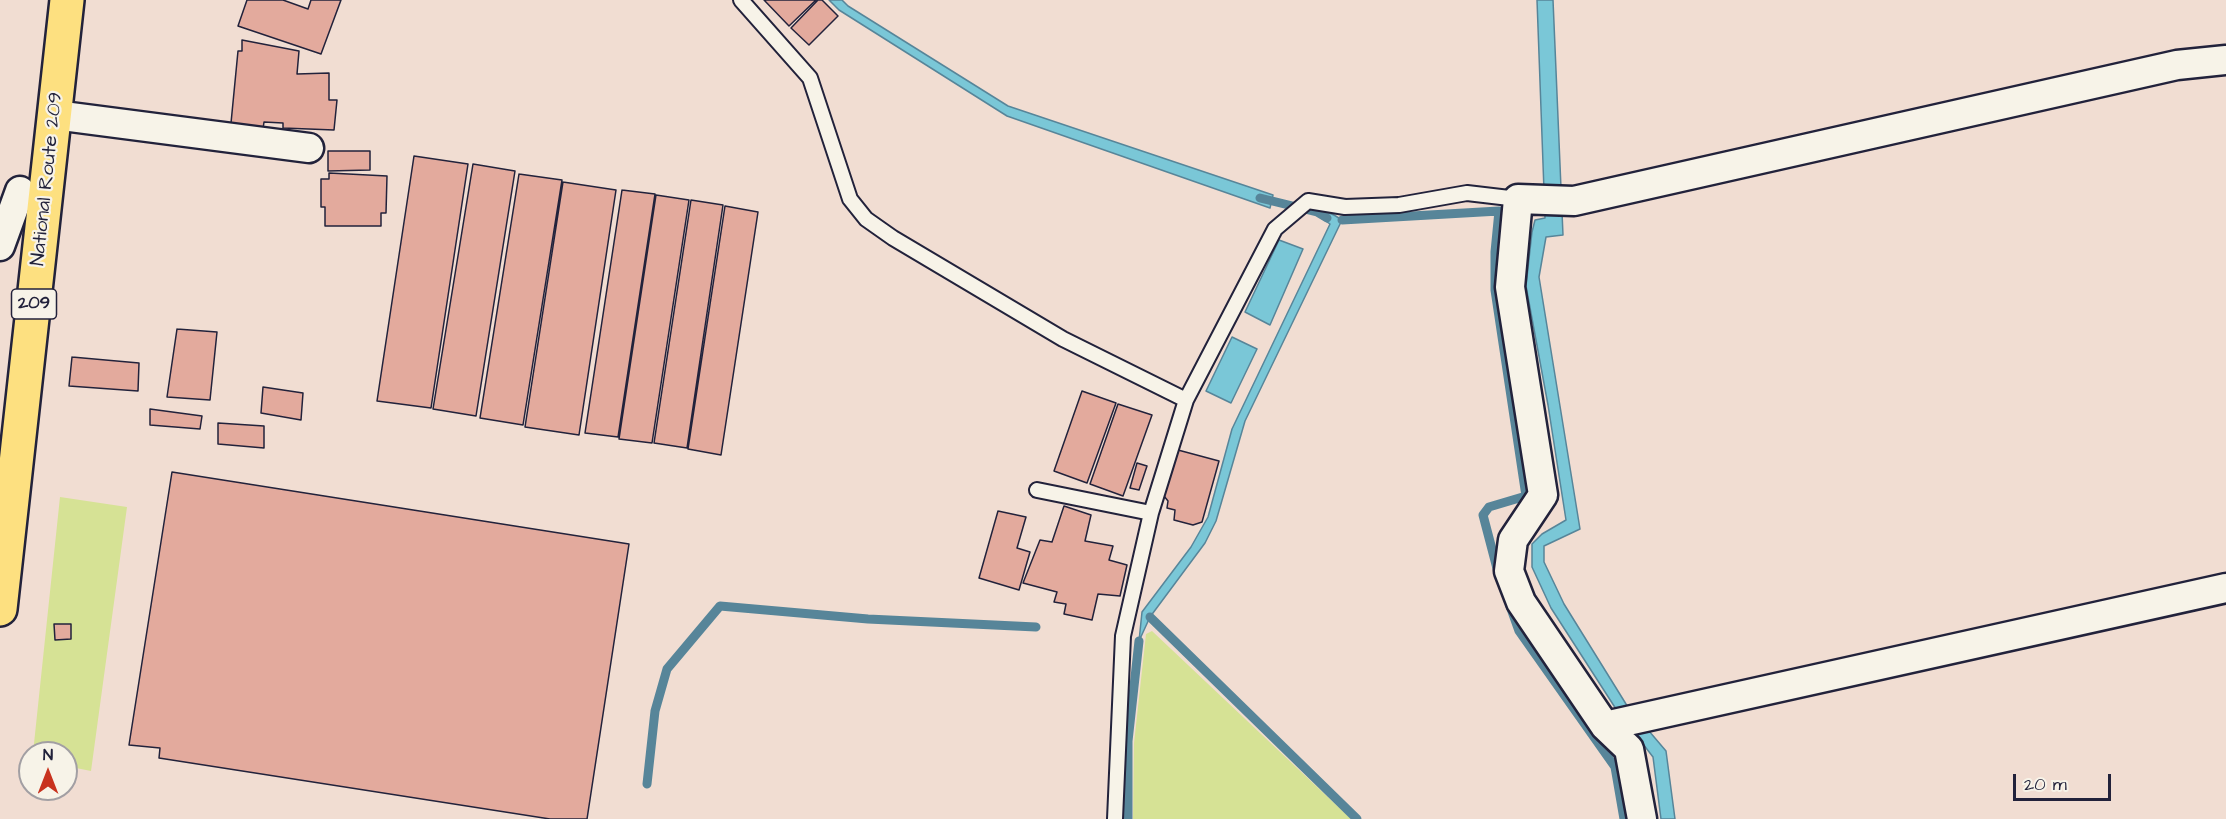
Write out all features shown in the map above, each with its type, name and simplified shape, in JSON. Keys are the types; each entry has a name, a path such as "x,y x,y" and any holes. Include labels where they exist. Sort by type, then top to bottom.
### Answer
{"highway":[{"name":"National Route 209","path":"0,609 22,192 55,115 67,0"}],"street":[{"path":"1642,819 1629,749 1521,602 1509,571 1513,540 1543,495 1510,287 1528,199 1574,201 2177,65 2226,60"},
{"path":"55,115 309,148"},
{"path":"0,246 22,192"},
{"path":"1611,724 2226,588"}],"lane":[{"path":"741,0 810,78 850,199 866,219 893,238 1063,339 1186,400"},
{"path":"1115,819 1123,636 1151,513 1186,400 1275,229 1308,201 1345,207 1399,205 1467,193 1528,199"},
{"path":"1037,490 1151,513"}],"green space":[{"path":"60,497 127,507 91,771 78,768 78,741 34,741"},
{"path":"1152,631 1351,819 1133,819 1134,743 1146,634"}],"water":[{"path":"829,0 842,0 848,6 1008,106 1273,195 1270,208 1007,116 839,10"},
{"path":"1537,0 1553,0 1563,235 1546,237 1539,277 1580,529 1544,546 1544,562 1564,604 1626,704 1666,751 1675,819 1661,819 1653,757 1616,709 1551,608 1532,567 1532,544 1542,534 1566,520 1526,286 1535,220 1545,218"},
{"path":"1318,209 1342,220 1245,421 1216,521 1205,543 1150,617 1139,641 1142,612 1191,547 1208,517 1232,429 1330,224 1315,214"},
{"path":"1279,240 1303,249 1270,325 1245,312"},
{"path":"1232,337 1257,349 1231,403 1206,391"}],"building":[{"path":"247,0 283,0 308,9 311,0 341,0 321,54 238,26"},
{"path":"764,0 816,0 789,26"},
{"path":"818,0 822,0 838,16 809,45 791,28"},
{"path":"242,40 299,51 297,74 329,73 329,100 337,100 334,130 283,128 283,123 264,122 263,129 231,123 238,51 242,51"},
{"path":"328,151 370,151 370,170 328,171"},
{"path":"414,156 468,164 431,408 377,401"},
{"path":"473,164 515,171 476,416 433,409"},
{"path":"329,173 387,176 386,213 381,213 381,226 325,226 325,207 321,207 321,179 329,179"},
{"path":"519,174 562,180 523,425 480,418"},
{"path":"563,182 616,190 579,435 525,427"},
{"path":"622,190 655,194 618,437 585,433"},
{"path":"656,195 689,200 652,443 619,439"},
{"path":"691,200 723,205 687,448 654,443"},
{"path":"725,206 758,212 721,455 688,449"},
{"path":"177,329 217,332 210,400 167,397"},
{"path":"72,357 139,363 138,391 69,386"},
{"path":"263,387 303,393 301,420 261,413"},
{"path":"1082,391 1116,403 1087,483 1054,471"},
{"path":"1118,404 1152,415 1123,496 1090,484"},
{"path":"150,409 202,416 200,429 150,425"},
{"path":"218,423 264,426 264,448 218,444"},
{"path":"1178,450 1219,461 1202,522 1193,525 1174,520 1175,510 1167,508 1168,501 1164,496"},
{"path":"1137,463 1147,466 1139,490 1130,488"},
{"path":"172,472 629,544 587,819 550,819 159,758 160,748 129,745"},
{"path":"1064,506 1091,515 1085,541 1113,546 1109,560 1127,565 1120,596 1098,594 1092,620 1064,614 1066,604 1054,602 1057,592 1023,583 1040,540 1052,542"},
{"path":"998,511 1026,517 1017,548 1030,552 1019,590 979,578"},
{"path":"54,624 71,624 71,639 55,640"}],"waterway":[{"path":"1260,198 1317,212 1327,218"},
{"path":"1342,220 1499,211 1495,252 1495,290 1526,496 1489,507 1483,515 1499,576"},
{"path":"647,784 655,711 667,669 720,606 868,619 1036,627"},
{"path":"1510,606 1519,631 1615,767 1624,819"},
{"path":"1150,617 1357,819"},
{"path":"1128,819 1128,741 1139,641"}]}
